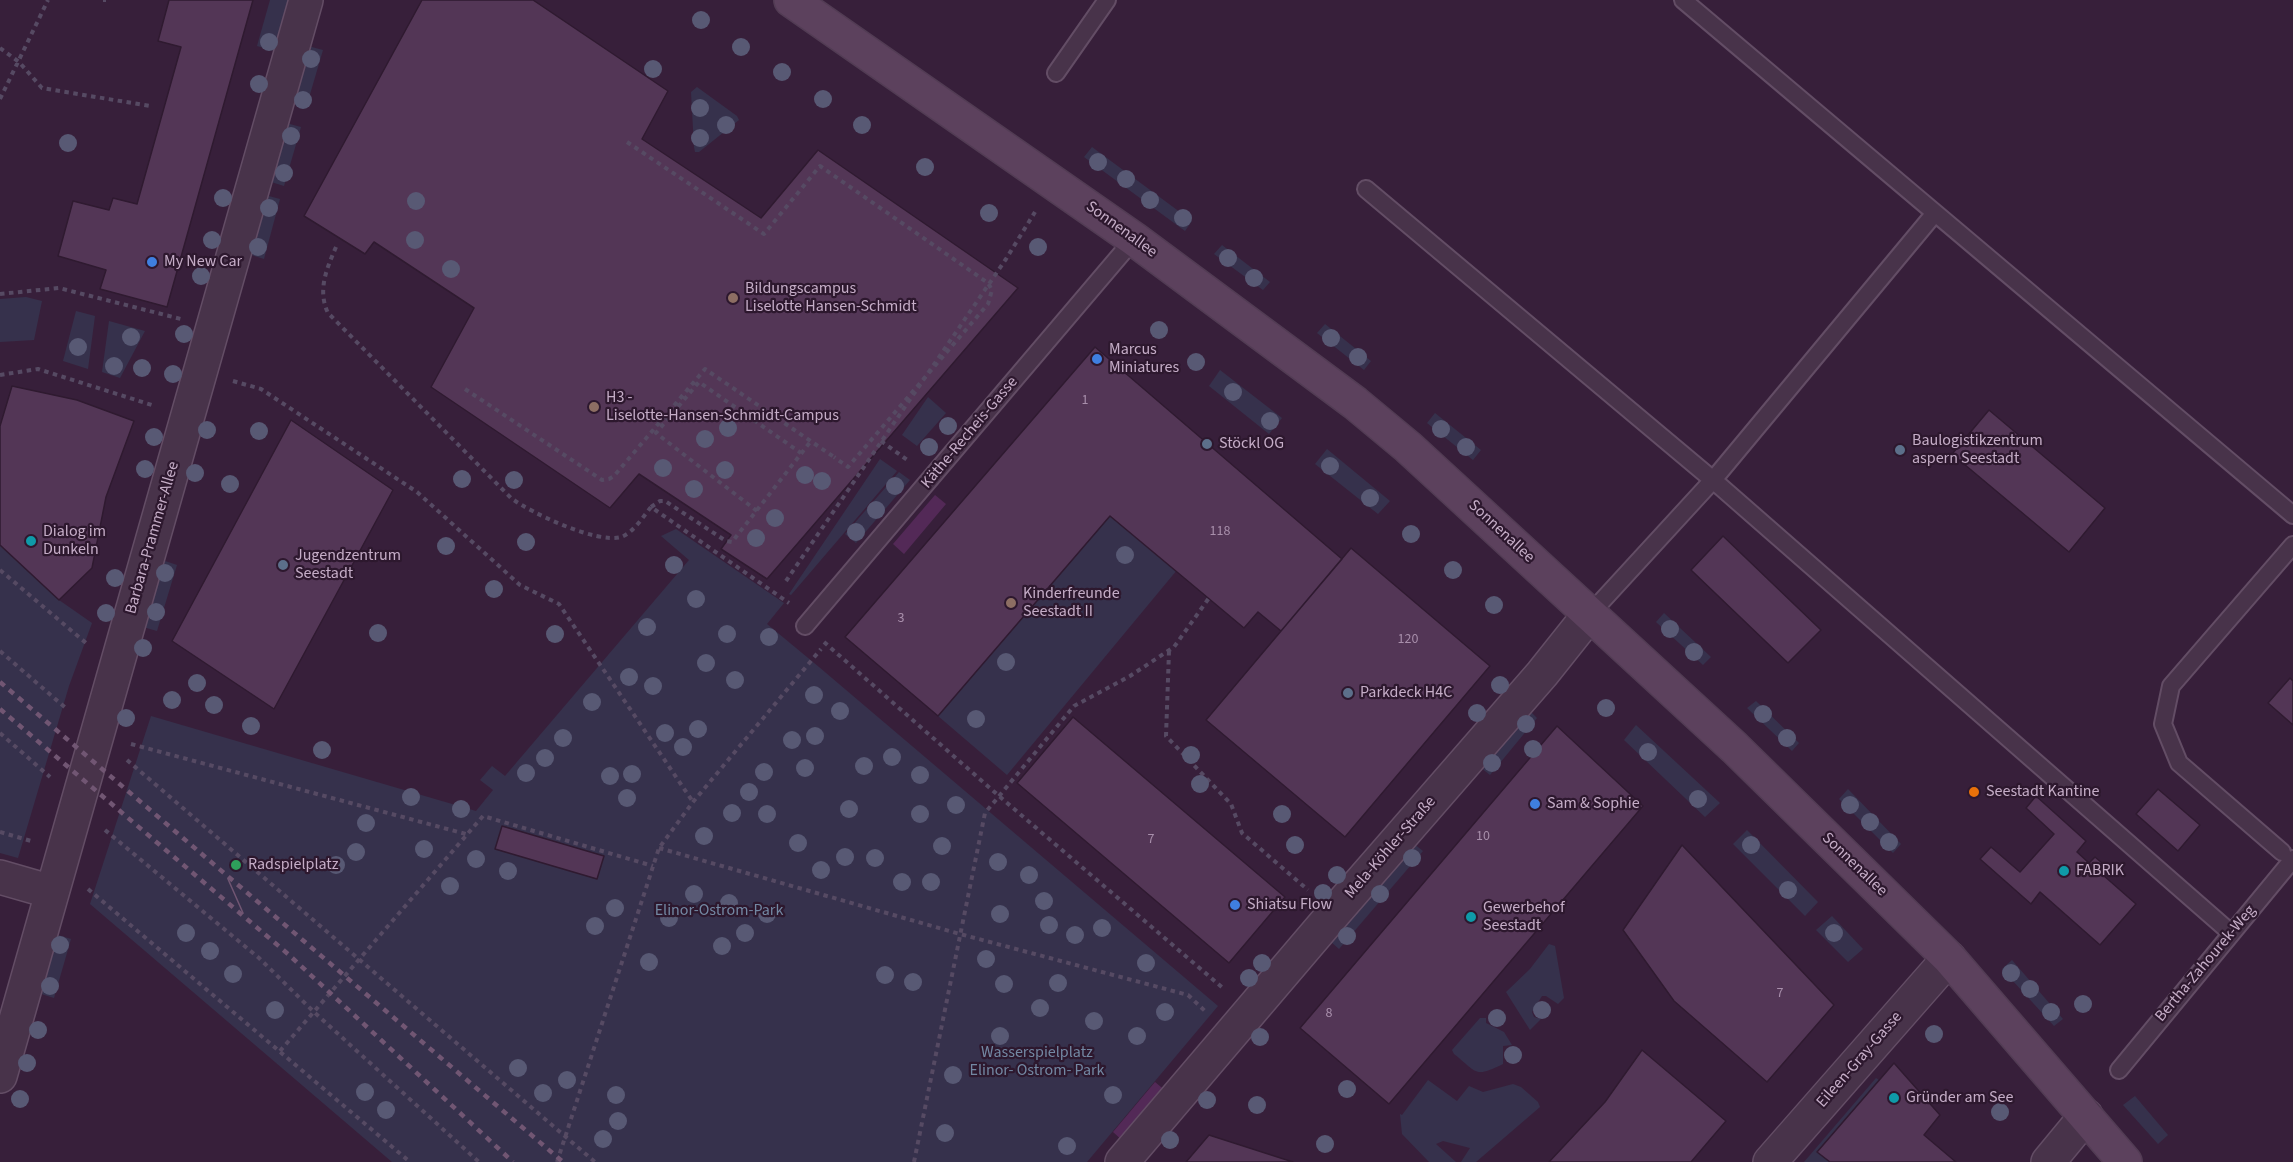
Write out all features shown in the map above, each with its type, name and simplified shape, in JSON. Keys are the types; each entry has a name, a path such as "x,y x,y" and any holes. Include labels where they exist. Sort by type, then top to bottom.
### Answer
{"street":[{"name":"Barbara-Prammer-Allee","path":"0,1076 306,0"},
{"name":"Sonnenallee","path":"791,0 1134,239 1355,403 1468,501 1588,615 1735,748 1949,958 2125,1162"},
{"name":"Mela-Köhler-Straße","path":"1122,1162 1542,674 1588,615"},
{"path":"0,878 56,879"},
{"name":"Eileen-Gray-Gasse","path":"1770,1162 1949,958"},
{"path":"2048,1162 2086,1116"}],"lane":[{"path":"1056,73 1107,0"},
{"path":"1683,0 2293,515"},
{"path":"1366,189 1713,480 2231,933"},
{"path":"1588,615 1713,480 1935,213"},
{"name":"Käthe-Recheis-Gasse","path":"805,626 1134,239"},
{"path":"2287,856 2179,764 2163,724 2171,686 2293,545"},
{"name":"Bertha-Zahourek-Weg","path":"2118,1070 2231,933 2287,856"}],"path":[{"path":"0,99 48,0"},
{"path":"0,48 19,62 42,88 150,106"},
{"path":"465,389 602,480 614,476 705,369 848,467 988,304 992,290 988,283 820,166 764,234 627,142"},
{"path":"786,581 1006,259 1035,212"},
{"path":"336,247 325,274 323,296 328,313 511,498 537,514 609,539 623,536 651,507 660,501 670,503 729,543 735,541 811,441"},
{"path":"0,294 59,288 170,317 213,324"},
{"path":"0,375 38,369 187,417"},
{"path":"200,372 261,389 417,492 520,585 559,604 693,802"},
{"path":"757,511 656,433 699,382 801,453"},
{"path":"881,441 932,478"},
{"path":"651,507 787,600 805,626 825,644 1225,989"},
{"path":"0,570 116,669"},
{"path":"914,1162 985,813 1074,706 1130,676 1174,647 1209,598"},
{"path":"557,1162 659,848 693,802 825,644"},
{"path":"0,651 595,1162"},
{"path":"1169,651 1166,736 1231,804 1242,833 1309,890"},
{"path":"0,733 51,778 77,806 259,958 314,1012 479,1162"},
{"path":"97,735 466,834"},
{"path":"280,1052 483,816 653,866"},
{"path":"659,848 960,934 1188,995 1229,1035"},
{"path":"56,879 280,1052 410,1162"}],"green space":[{"path":"270,0 288,0 274,51 257,46"},
{"path":"308,46 323,50 306,108 291,104"},
{"path":"697,87 737,116 739,120 699,152 695,152 691,92"},
{"path":"286,123 301,127 284,186 268,181"},
{"path":"1092,147 1192,221 1185,231 1084,157"},
{"path":"265,195 280,199 264,259 248,254"},
{"path":"1222,245 1270,282 1263,290 1214,254"},
{"path":"26,297 42,301 34,340 0,342 0,299"},
{"path":"76,311 95,316 88,369 63,361"},
{"path":"109,321 145,331 120,378 102,372"},
{"path":"1325,324 1371,361 1364,370 1317,333"},
{"path":"1220,370 1282,418 1269,434 1209,386"},
{"path":"928,397 946,413 917,446 902,435"},
{"path":"1435,413 1481,450 1473,460 1427,423"},
{"path":"1327,449 1390,501 1378,514 1315,464"},
{"path":"880,459 897,471 791,595 789,594"},
{"path":"899,472 910,480 856,543 845,534"},
{"path":"1110,516 1177,570 1007,775 938,716"},
{"name":"Elinor-Ostrom-Park","path":"676,529 784,603 767,624 1218,1006 1087,1162 392,1162 90,904 151,716 476,811 493,790 480,780 492,766 505,776 689,560 661,536"},
{"path":"0,545 59,600 92,623 69,686 18,858 0,853"},
{"path":"162,560 177,565 157,631 143,627"},
{"path":"1664,613 1711,657 1703,665 1656,622"},
{"path":"1756,701 1799,743 1792,751 1747,708"},
{"path":"1529,710 1537,718 1490,775 1480,767"},
{"path":"1636,725 1720,803 1705,817 1624,740"},
{"path":"1848,789 1901,844 1893,853 1839,799"},
{"path":"1747,830 1818,902 1805,916 1733,844"},
{"path":"1414,844 1423,851 1339,949 1331,942"},
{"path":"1832,916 1863,949 1848,962 1816,930"},
{"path":"55,934 71,939 54,998 38,993"},
{"path":"1549,944 1555,946 1564,998 1558,1004 1542,996 1532,1012 1534,1017 1541,1019 1530,1030 1506,992 1530,969"},
{"path":"2012,960 2063,1019 2054,1026 2002,969"},
{"path":"1480,1018 1486,1018 1486,1023 1504,1032 1512,1045 1503,1046 1503,1064 1481,1072 1472,1069 1452,1050"},
{"path":"1876,1078 1879,1080 1818,1151 1830,1162 1804,1162"},
{"path":"1428,1080 1457,1101 1469,1086 1483,1092 1513,1084 1521,1087 1538,1102 1540,1107 1476,1162 1461,1162 1470,1148 1443,1141 1436,1144 1456,1162 1429,1162 1402,1134 1400,1114 1402,1115"},
{"path":"2135,1096 2168,1135 2158,1144 2123,1105"}],"shaded area":[{"path":"935,495 946,504 904,554 893,544"},
{"path":"1155,1082 1167,1092 1123,1141 1113,1132"}],"building":[{"path":"169,0 253,0 167,307 100,289 106,270 58,256 73,201 109,210 113,198 137,204 181,47 158,41"},
{"name":"Bildungscampus Liselotte Hansen-Schmidt","path":"422,0 533,0 668,91 642,139 761,218 818,150 1018,288 767,579 721,549 731,535 639,474 610,508 431,387 474,308 374,242 365,254 304,216"},
{"path":"1095,347 1342,559 1281,631 1258,612 1244,628 1110,516 938,716 845,637"},
{"path":"12,386 77,400 134,421 106,497 92,568 59,600 0,545 0,426"},
{"path":"1989,410 2105,508 2069,552 1952,454"},
{"name":"Jugendzentrum Seestadt","path":"291,420 393,490 274,709 172,641"},
{"path":"1723,536 1821,630 1788,663 1691,570"},
{"name":"Parkdeck H4C","path":"1351,548 1490,666 1345,837 1206,720"},
{"path":"2290,678 2293,681 2293,725 2268,703"},
{"path":"1073,717 1285,897 1229,963 1017,783"},
{"name":"Gewerbehof Seestadt","path":"1557,726 1643,806 1389,1104 1300,1028"},
{"path":"2158,789 2200,825 2178,851 2136,814"},
{"name":"FABRIK","path":"2036,796 2086,841 2077,852 2089,863 2095,857 2109,869 2103,875 2136,904 2100,945 2040,892 2031,904 1980,859 1991,847 2020,872 2054,834 2026,808"},
{"path":"502,826 604,856 597,879 495,849"},
{"path":"1682,845 1834,1005 1767,1082 1674,1001 1623,930"},
{"path":"1642,1050 1726,1121 1691,1162 1549,1162 1605,1102"},
{"name":"Gründer am See","path":"1894,1063 1940,1115 1924,1135 1956,1162 1830,1162 1817,1152"},
{"path":"1209,1135 1293,1162 1186,1162"}],"tram line":[{"path":"228,879 243,913"}],"railway":[{"path":"0,682 563,1162"},
{"path":"0,709 288,954 513,1162"}],"place":[{"name":"My New Car","path":"152,262"},
{"name":"Bildungscampus Liselotte Hansen-Schmidt","path":"733,298"},
{"name":"Marcus Miniatures","path":"1097,359"},
{"name":"H3 - Liselotte-Hansen-Schmidt-Campus","path":"594,407"},
{"name":"Stöckl OG","path":"1207,444"},
{"name":"Baulogistikzentrum aspern Seestadt","path":"1900,450"},
{"name":"Dialog im Dunkeln","path":"31,541"},
{"name":"Jugendzentrum Seestadt","path":"283,565"},
{"name":"Kinderfreunde Seestadt II","path":"1011,603"},
{"name":"Parkdeck H4C","path":"1348,693"},
{"name":"Seestadt Kantine","path":"1974,792"},
{"name":"Sam & Sophie","path":"1535,804"},
{"name":"Radspielplatz","path":"236,865"},
{"name":"FABRIK","path":"2064,871"},
{"name":"Shiatsu Flow","path":"1235,905"},
{"name":"Gewerbehof Seestadt","path":"1471,917"},
{"name":"Gründer am See","path":"1894,1098"}],"park label":[{"name":"Wasserspielplatz Elinor- Ostrom- Park","path":"1037,1062"}]}
